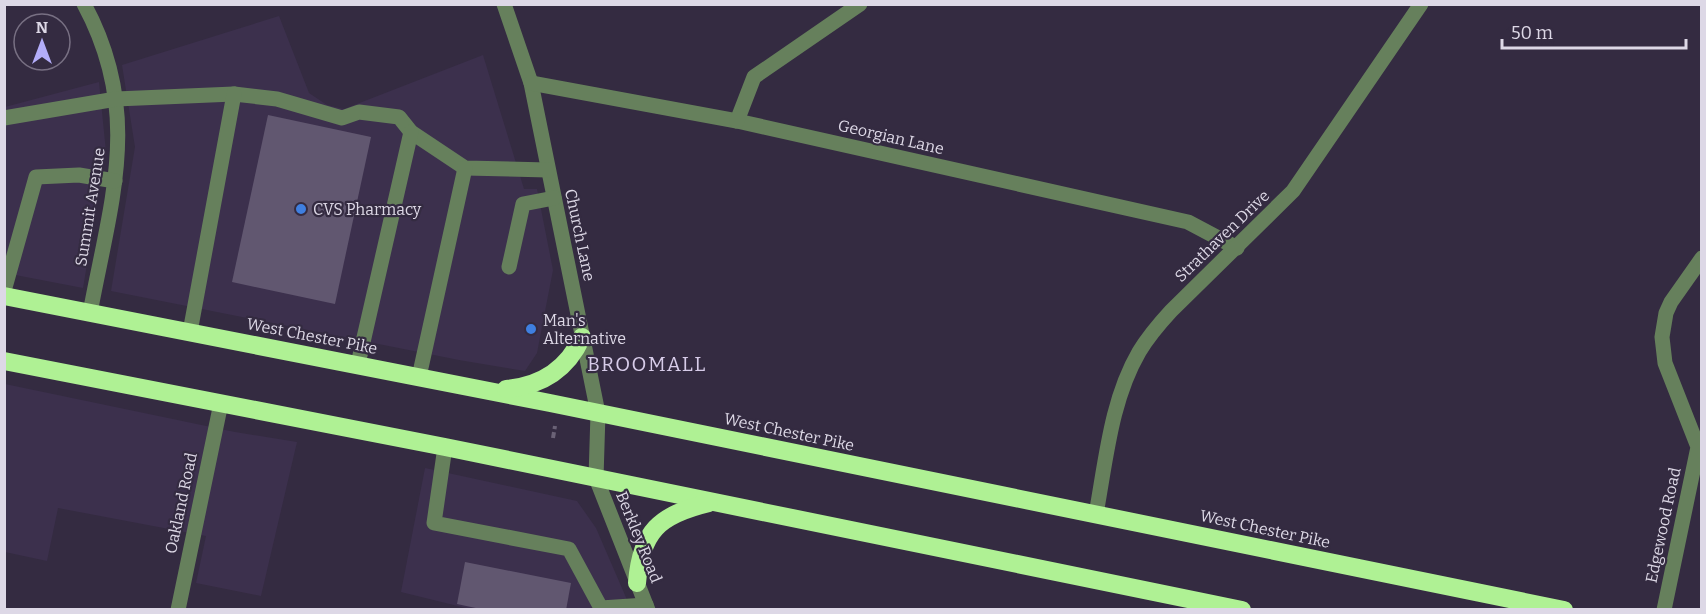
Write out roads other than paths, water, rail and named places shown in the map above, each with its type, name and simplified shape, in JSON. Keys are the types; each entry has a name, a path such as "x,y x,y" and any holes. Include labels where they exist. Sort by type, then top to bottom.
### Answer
{"highway":[{"name":"West Chester Pike","path":"4,296 358,364 1564,609"},
{"path":"486,390 529,386 554,374 575,352 582,337"},
{"path":"4,361 445,447 1242,609"},
{"path":"637,583 642,549 649,536 659,525 671,515 686,508 713,502"}],"street":[{"name":"Summit Avenue","path":"84,4 103,46 116,99 119,128 115,181 90,313"},
{"name":"Church Lane","path":"504,4 531,83 598,413 596,478"},
{"path":"737,121 754,77 860,4"},
{"name":"Strathaven Drive","path":"1096,514 1117,405 1139,353 1171,311 1293,191 1421,4"},
{"name":"Georgian Lane","path":"531,83 737,121 1188,222 1237,248"},
{"path":"190,332 234,94"},
{"path":"4,118 116,99 234,94 277,99 342,118 359,112 399,117 411,132 465,168 548,170"},
{"path":"358,364 411,132"},
{"path":"419,377 465,168"},
{"path":"4,291 36,177 79,175 115,181"},
{"path":"509,267 523,204 554,198"},
{"name":"Edgewood Road","path":"1664,609 1700,447 1665,363 1662,337 1666,313 1671,302 1701,258"},
{"name":"Oakland Road","path":"178,609 220,403"},
{"path":"445,447 434,523 569,549 601,608 647,607"},
{"name":"Berkley Road","path":"596,478 647,607"}],"place":[{"name":"CVS Pharmacy","path":"301,209"},
{"name":"Man's Alternative","path":"531,329"}],"district":[{"name":"BROOMALL","path":"647,364"}]}
